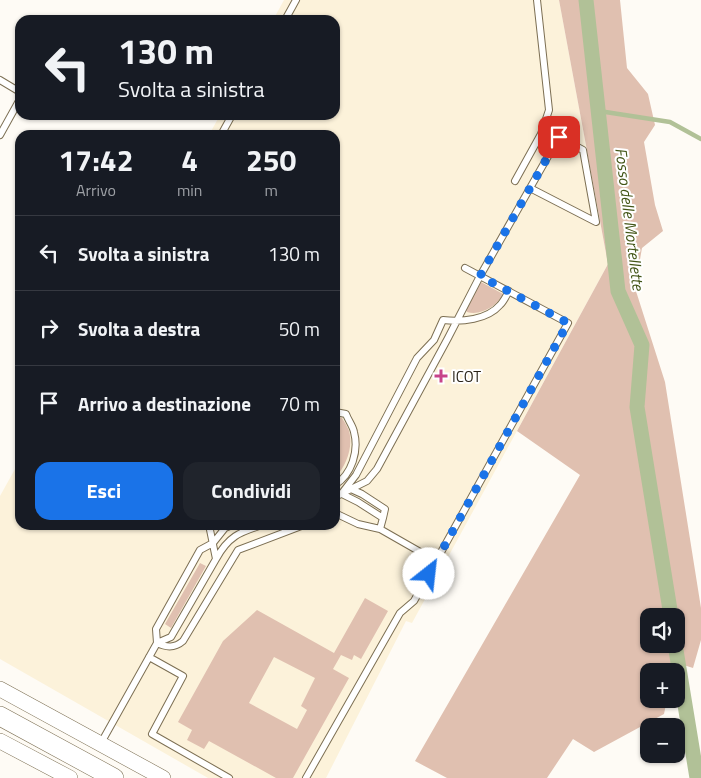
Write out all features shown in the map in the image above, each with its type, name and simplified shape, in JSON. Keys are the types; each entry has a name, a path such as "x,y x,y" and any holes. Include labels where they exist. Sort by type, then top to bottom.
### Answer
{"main road":[{"path":"0,716 114,778"}],"street":[{"path":"0,689 163,778"},
{"path":"0,741 70,778"}],"lane":[{"path":"288,15 296,0"},
{"path":"515,180 541,134 549,110 537,0"},
{"path":"0,80 15,89"},
{"path":"0,135 15,107"},
{"path":"340,495 367,481 377,469 480,276 530,188 559,137 583,150 596,222 530,188"},
{"path":"306,778 400,613 414,601 568,323 465,268"},
{"path":"340,494 356,474 417,358 434,340 443,320 457,322 478,318 492,312 501,304 509,291"},
{"path":"340,413 346,414 354,431 356,450 350,468 340,481"},
{"path":"350,489 362,494 385,509 380,529"},
{"path":"340,497 358,502 383,518"},
{"path":"340,515 358,524 380,529 436,561"},
{"path":"210,530 216,559"},
{"path":"101,744 157,643 156,630 200,550 213,543 223,530"},
{"path":"157,643 171,637 224,545 235,535 249,530"},
{"path":"157,643 173,647 183,642 238,550 291,530"},
{"path":"149,657 184,676 152,734 229,778"}],"shaded area":[{"name":"ICOT","path":"284,0 559,0 608,264 412,623 406,621 326,778 208,778 0,659 0,496 15,469 15,530 340,530 340,130 212,130 217,120 340,120 340,15 276,15"},
{"path":"559,0 620,0 627,68 648,94 655,125 644,142 655,205 663,231 642,248 635,288 665,382 701,608 701,640 693,668 685,665 685,663 640,663 640,708 665,708 664,714 657,718 640,718 640,727 594,752 573,739 547,778 447,778 415,761 580,475 517,431 608,264"},
{"path":"481,282 503,294 488,309 478,313 467,312 466,310"},
{"path":"340,417 345,422 349,431 350,442 347,458 340,472"},
{"path":"200,563 206,566 171,628 165,624"},
{"path":"365,598 388,611 361,659 354,655 352,660 341,655 333,669 349,678 293,778 276,778 209,741 204,749 187,740 192,730 178,722 223,641 257,610 334,653","holes":["274,657 315,678 301,706 307,710 297,729 249,703"]}],"waterway":[{"name":"Fosso delle Mortellette","path":"586,0 618,291 642,345 637,407 670,608"},
{"path":"599,111 670,122 701,139"},
{"name":"Fosso delle Mortellette","path":"676,653 697,778"}],"place":[{"name":"ICOT","path":"441,376"}],"route":[{"path":"429,574 568,323 480,276 559,137"}]}
